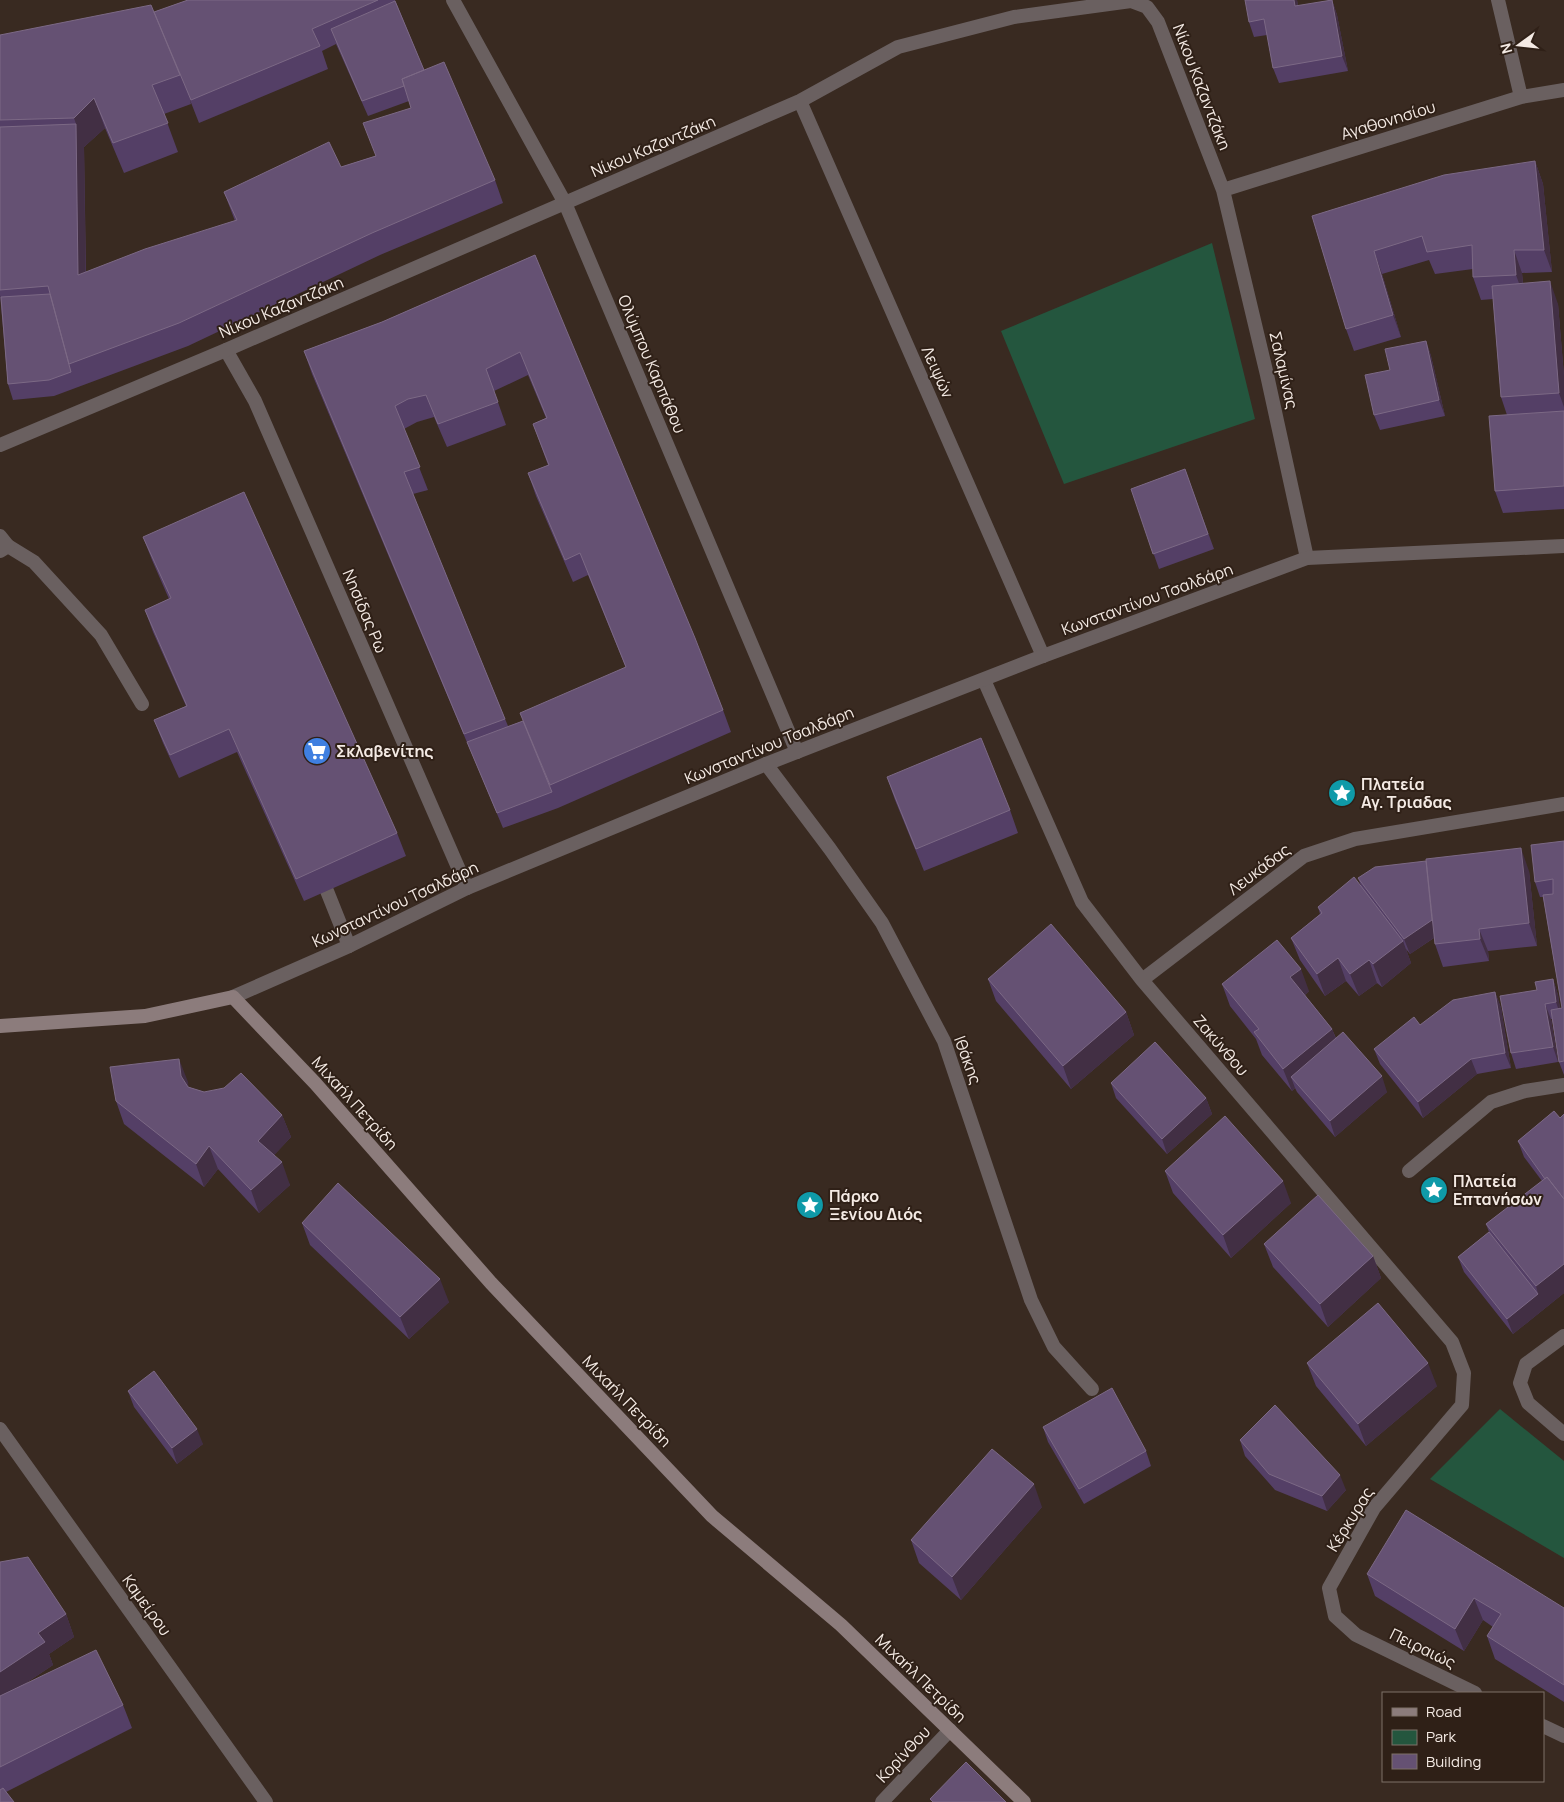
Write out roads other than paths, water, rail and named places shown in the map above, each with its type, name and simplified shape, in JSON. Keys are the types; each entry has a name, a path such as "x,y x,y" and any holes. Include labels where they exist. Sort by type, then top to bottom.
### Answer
{"main road":[{"name":"Κωνσταντίνου Τσαλδάρη","path":"0,1026 145,1016 233,997"},
{"name":"Μιχαήλ Πετρίδη","path":"233,997 315,1083 491,1283 712,1516 841,1625 1024,1802"}],"street":[{"name":"Ολύμπου Καρπάθου","path":"453,0 565,203 797,752"},
{"path":"1498,0 1521,97"},
{"name":"Νίκου Καζαντζάκη","path":"0,445 226,350 800,101 898,47 1014,17 1131,2 1147,7 1158,22 1223,190"},
{"name":"Αγαθονησίου","path":"1223,190 1521,97 1564,90"},
{"name":"Λειψών","path":"800,101 1043,656"},
{"name":"Σαλαμίνας","path":"1223,190 1268,375 1307,558"},
{"name":"Νησίδας Ρω","path":"226,350 255,401 467,888"},
{"path":"3,544 34,562 101,636 142,704"},
{"name":"Κωνσταντίνου Τσαλδάρη","path":"233,997 349,946 467,888 766,764 1043,656 1307,558 1564,546"},
{"name":"Ζακύνθου","path":"984,680 1082,902 1142,980 1452,1342 1464,1373 1462,1405"},
{"name":"Ιθάκης","path":"766,764 830,849 882,923 944,1041 1031,1300 1054,1347 1092,1390"},
{"name":"Λευκάδας","path":"1142,980 1304,856 1355,839 1564,804"},
{"path":"327,891 349,946"},
{"path":"1409,1171 1491,1102 1525,1091 1564,1085"},
{"path":"1564,1336 1526,1364 1520,1383 1528,1403 1564,1434"},
{"name":"Κέρκυρας","path":"1356,1635 1335,1616 1329,1588 1374,1508 1462,1405"},
{"name":"Καμείρου","path":"0,1429 266,1802"},
{"name":"Πειραιώς","path":"1356,1635 1473,1692"},
{"path":"1544,1726 1564,1736"},
{"name":"Κορίνθου","path":"882,1802 950,1730"}],"place":[{"name":"Σκλαβενίτης","path":"317,751"},
{"name":"Πλατεία Αγ. Τριαδας","path":"1342,793"},
{"name":"Πλατεία Επτανήσων","path":"1434,1190"},
{"name":"Πάρκο Ξενίου Διός","path":"810,1205"}]}
